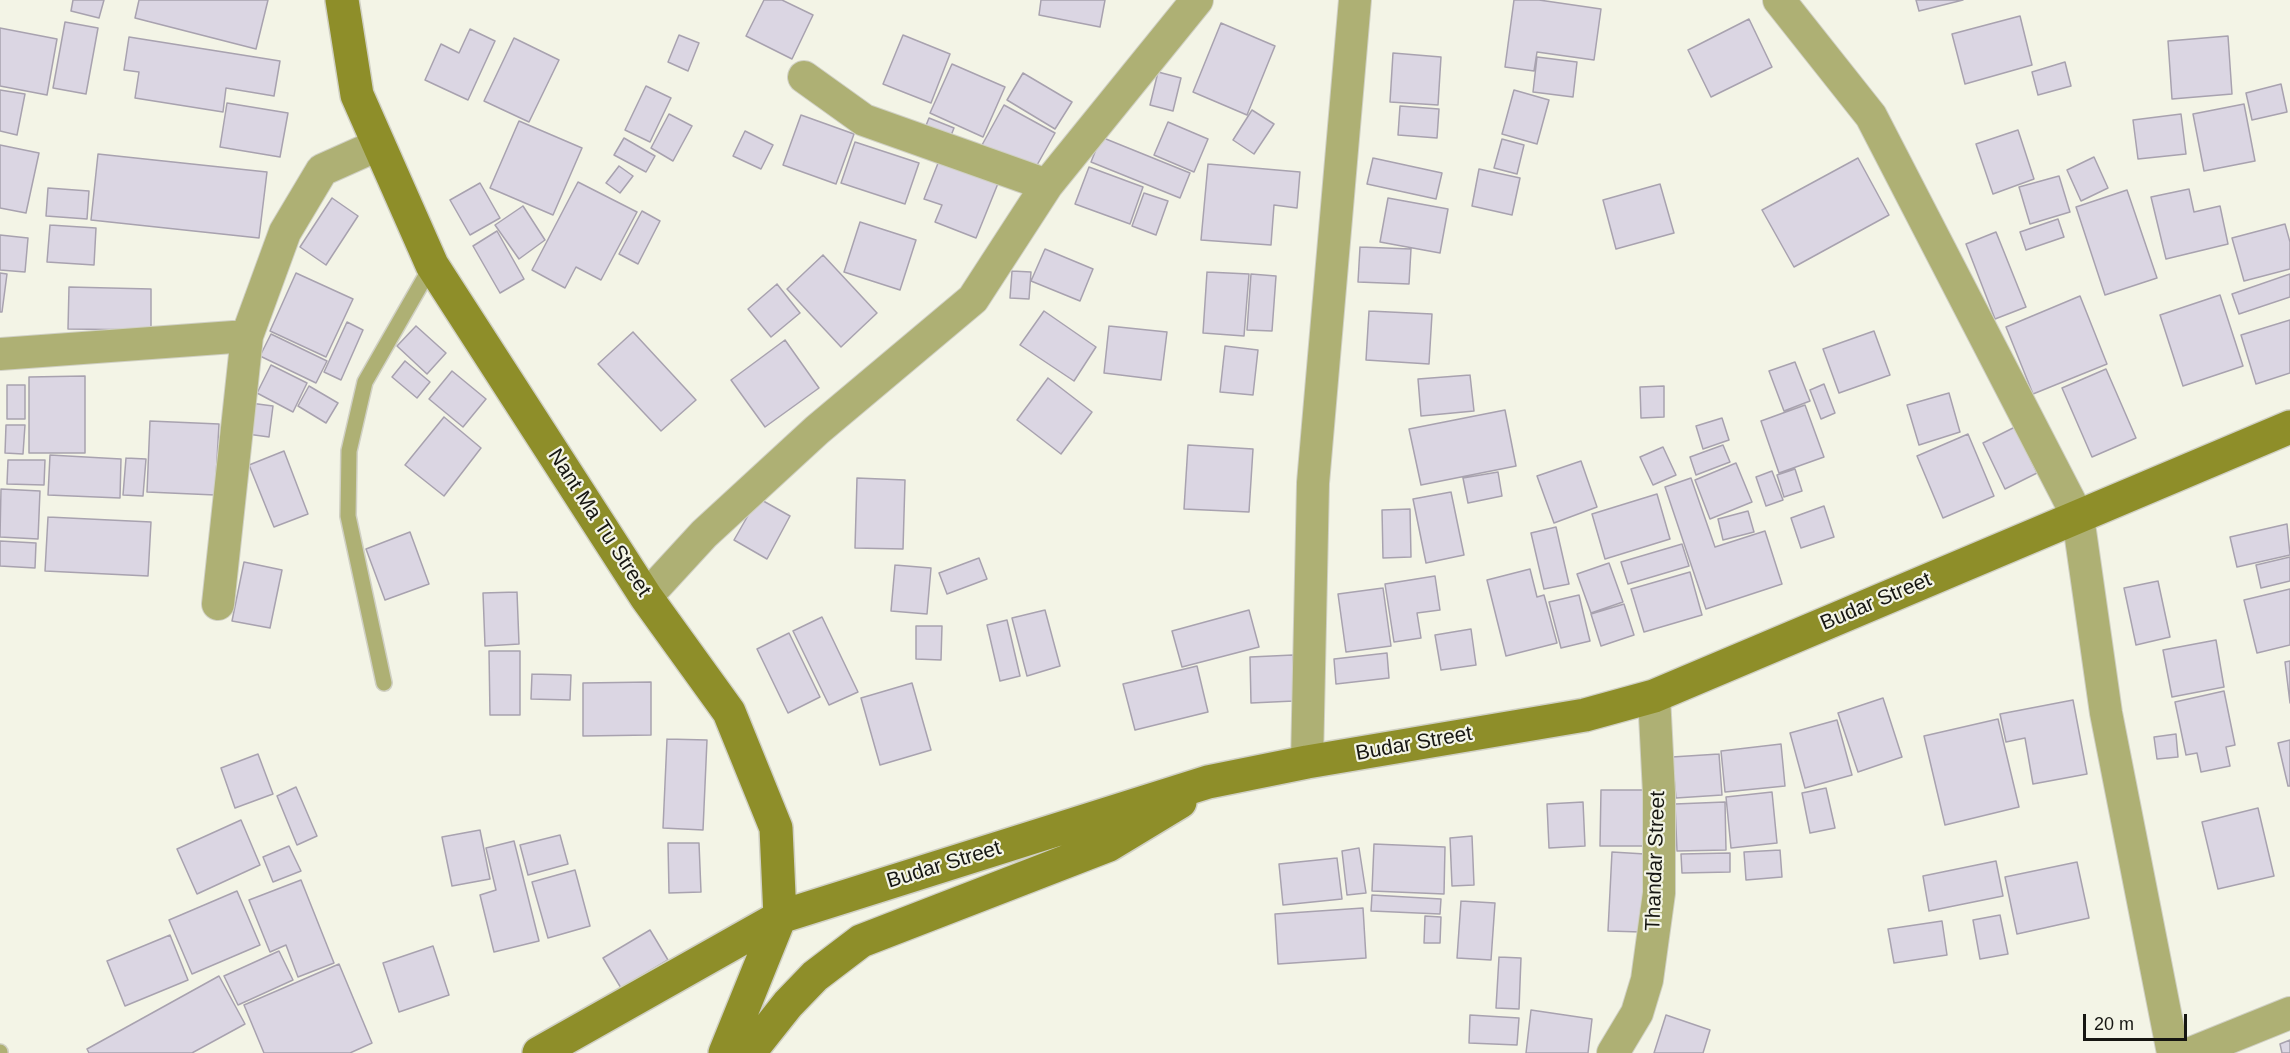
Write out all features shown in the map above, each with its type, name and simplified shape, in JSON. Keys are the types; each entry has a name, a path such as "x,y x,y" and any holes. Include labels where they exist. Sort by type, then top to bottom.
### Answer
{"main road":[{"name":"Nant Ma Tu Street","path":"342,0 357,95 432,265 646,597 729,712 776,828 780,917 725,1053"},
{"name":"Budar Street","path":"539,1053 780,917 1208,782 1307,762 1586,715 1654,696 2290,427"},
{"path":"749,1053 788,1004 815,976 861,941 1109,845 1149,824 1208,782"}],"street":[{"path":"646,597 704,534 817,430 973,299 1047,185 1197,0"},
{"path":"1307,762 1313,483 1355,0"},
{"path":"1779,0 1871,116 2078,517 2106,713 2173,1053"},
{"path":"804,77 864,120 1047,185"},
{"path":"218,604 247,336 285,232 322,170 378,145"},
{"path":"0,354 247,336"},
{"name":"Thandar Street","path":"1613,1053 1636,1014 1647,980 1659,893 1659,793 1654,696"},
{"path":"2191,1053 2290,1012"}],"lane":[{"path":"384,683 348,516 350,451 365,382 432,265"}],"building":[{"path":"73,0 104,0 99,18 71,11"},
{"path":"139,0 268,0 256,49 135,18"},
{"path":"764,0 782,0 813,15 792,59 746,36"},
{"path":"1041,0 1105,0 1100,27 1039,15"},
{"path":"1514,0 1539,0 1601,9 1594,60 1537,52 1534,71 1505,67"},
{"path":"1916,0 1963,0 1919,11"},
{"path":"2020,16 2032,65 1965,84 1952,34"},
{"path":"1749,19 1772,67 1711,97 1688,50"},
{"path":"65,22 98,28 86,94 53,88"},
{"path":"1221,23 1275,46 1247,115 1193,92"},
{"path":"0,28 57,39 47,95 0,86"},
{"path":"470,29 495,41 468,100 425,80 441,44 459,53"},
{"path":"679,35 699,43 688,71 668,62"},
{"path":"903,35 950,54 931,103 883,84"},
{"path":"2228,36 2232,94 2172,99 2168,41"},
{"path":"129,37 280,61 274,96 226,88 223,112 135,98 139,72 124,70"},
{"path":"514,38 559,60 529,122 484,101"},
{"path":"1393,53 1441,57 1438,105 1390,102"},
{"path":"1537,57 1577,62 1573,97 1533,92"},
{"path":"2065,62 2071,86 2038,95 2032,72"},
{"path":"952,64 1005,87 983,137 930,113"},
{"path":"1158,72 1181,78 1173,111 1150,105"},
{"path":"1023,73 1072,102 1055,129 1007,100"},
{"path":"2281,84 2287,112 2252,120 2246,93"},
{"path":"646,86 671,98 650,142 625,130"},
{"path":"0,90 25,94 17,135 0,131"},
{"path":"1514,90 1549,100 1537,144 1502,134"},
{"path":"227,103 288,113 280,157 220,147"},
{"path":"2244,104 2255,161 2204,171 2193,114"},
{"path":"1004,105 1055,133 1032,174 982,145"},
{"path":"1400,106 1439,109 1437,138 1398,135"},
{"path":"1252,110 1274,124 1254,154 1233,140"},
{"path":"669,114 692,126 673,161 651,148"},
{"path":"2181,114 2186,154 2138,159 2133,120"},
{"path":"801,115 854,134 836,184 783,165"},
{"path":"929,118 954,128 948,143 923,133"},
{"path":"519,121 582,148 553,215 490,188"},
{"path":"1168,122 1208,139 1194,172 1154,155"},
{"path":"2018,130 2034,179 1993,194 1976,144"},
{"path":"745,131 773,145 761,169 733,156"},
{"path":"1101,137 1190,173 1180,198 1091,162"},
{"path":"624,138 655,156 646,172 614,155"},
{"path":"1502,139 1524,145 1517,174 1494,168"},
{"path":"855,142 919,163 905,204 841,183"},
{"path":"0,145 39,153 26,213 0,208"},
{"path":"942,153 1001,176 976,238 935,222 942,205 924,199"},
{"path":"98,154 267,172 259,238 91,220"},
{"path":"2094,157 2108,188 2081,201 2067,170"},
{"path":"1373,158 1442,173 1436,199 1367,184"},
{"path":"1858,158 1889,215 1794,267 1762,210"},
{"path":"1208,164 1300,172 1297,208 1274,205 1271,245 1201,240"},
{"path":"619,166 633,176 620,193 606,183"},
{"path":"1089,167 1143,187 1130,224 1075,204"},
{"path":"1479,169 1520,178 1512,215 1472,206"},
{"path":"2059,176 2070,212 2030,224 2019,187"},
{"path":"578,182 637,212 601,280 576,267 565,288 532,270"},
{"path":"480,183 500,218 470,235 450,200"},
{"path":"1660,184 1674,233 1616,249 1603,200"},
{"path":"48,188 89,191 87,219 46,216"},
{"path":"2189,189 2194,212 2220,206 2228,244 2166,259 2151,197"},
{"path":"2127,190 2157,278 2105,295 2076,207"},
{"path":"1144,193 1168,201 1156,235 1132,226"},
{"path":"332,198 358,216 326,265 300,247"},
{"path":"1388,198 1448,209 1440,253 1380,242"},
{"path":"523,206 545,240 519,259 495,225"},
{"path":"642,211 660,221 638,264 619,254"},
{"path":"2058,219 2064,237 2026,250 2020,232"},
{"path":"860,222 916,240 900,290 844,272"},
{"path":"2285,224 2290,242 2290,269 2244,281 2232,238"},
{"path":"50,225 96,228 94,265 47,262"},
{"path":"497,231 524,279 500,293 473,246"},
{"path":"1996,232 2026,307 1995,319 1966,244"},
{"path":"0,235 28,238 25,272 0,270"},
{"path":"1360,247 1411,249 1409,284 1358,282"},
{"path":"1045,249 1093,269 1080,301 1031,281"},
{"path":"823,255 877,313 841,347 787,289"},
{"path":"1012,271 1031,272 1029,299 1010,298"},
{"path":"1207,272 1249,274 1244,336 1203,333"},
{"path":"0,273 7,274 2,312 0,312"},
{"path":"296,273 353,299 326,357 270,331"},
{"path":"1251,274 1276,276 1272,331 1247,330"},
{"path":"2290,274 2290,297 2239,314 2232,294"},
{"path":"777,284 800,313 771,337 748,309"},
{"path":"69,287 151,289 151,330 68,329"},
{"path":"2220,295 2243,366 2183,386 2160,315"},
{"path":"2080,296 2107,364 2033,394 2006,327"},
{"path":"1044,311 1096,347 1074,381 1020,345"},
{"path":"1369,311 1432,314 1429,364 1366,360"},
{"path":"2290,320 2290,373 2256,384 2241,335"},
{"path":"347,322 363,330 341,380 324,372"},
{"path":"416,326 446,353 427,374 397,346"},
{"path":"1109,326 1167,332 1161,380 1104,373"},
{"path":"1874,331 1890,375 1839,393 1823,349"},
{"path":"633,332 696,400 661,431 598,364"},
{"path":"271,334 327,361 316,383 260,356"},
{"path":"785,340 819,388 765,427 731,380"},
{"path":"1225,346 1258,350 1253,395 1220,392"},
{"path":"405,361 430,382 417,398 392,377"},
{"path":"1795,362 1810,401 1784,411 1769,371"},
{"path":"271,365 307,383 293,412 257,393"},
{"path":"2106,369 2136,438 2092,457 2062,388"},
{"path":"452,371 486,399 463,427 429,399"},
{"path":"1470,375 1474,411 1421,416 1418,379"},
{"path":"85,376 85,453 29,453 29,377"},
{"path":"1048,378 1092,412 1061,454 1017,420"},
{"path":"1824,384 1835,413 1821,419 1810,390"},
{"path":"7,385 25,385 25,419 7,419"},
{"path":"309,386 338,403 326,423 298,406"},
{"path":"1664,386 1664,417 1641,418 1640,387"},
{"path":"1949,393 1960,432 1919,445 1907,405"},
{"path":"250,403 273,406 269,437 247,434"},
{"path":"1805,405 1824,457 1779,473 1761,421"},
{"path":"1505,410 1516,466 1421,485 1409,429"},
{"path":"444,417 481,448 444,496 405,465"},
{"path":"1722,418 1729,440 1703,449 1696,426"},
{"path":"150,421 219,424 215,495 147,492"},
{"path":"6,425 25,425 23,454 5,453"},
{"path":"2015,427 2037,473 2005,489 1983,443"},
{"path":"1968,434 1994,496 1943,518 1917,456"},
{"path":"1188,445 1253,449 1249,512 1184,509"},
{"path":"1723,445 1730,462 1696,475 1690,457"},
{"path":"1663,447 1676,475 1653,485 1640,457"},
{"path":"284,451 308,514 274,527 249,465"},
{"path":"50,455 121,459 120,498 48,495"},
{"path":"126,458 146,459 143,496 123,495"},
{"path":"8,460 45,460 44,485 7,484"},
{"path":"1581,461 1597,507 1554,523 1537,476"},
{"path":"1736,463 1752,502 1710,519 1695,480"},
{"path":"1795,469 1802,491 1784,497 1777,475"},
{"path":"1772,471 1783,500 1766,506 1756,477"},
{"path":"1498,472 1502,496 1468,503 1463,478"},
{"path":"857,478 905,480 903,549 855,548"},
{"path":"1691,478 1715,547 1765,531 1782,584 1706,609 1665,487"},
{"path":"1,489 40,491 38,539 0,537"},
{"path":"1451,492 1464,555 1426,563 1413,499"},
{"path":"1657,494 1670,539 1605,559 1592,514"},
{"path":"758,498 790,516 767,559 734,540"},
{"path":"1824,506 1834,537 1801,548 1791,518"},
{"path":"1410,509 1411,557 1383,558 1382,510"},
{"path":"1748,511 1754,532 1723,540 1718,519"},
{"path":"48,517 151,522 148,576 45,571"},
{"path":"2287,524 2290,555 2237,567 2230,537"},
{"path":"1556,527 1569,584 1544,589 1531,533"},
{"path":"410,532 429,584 385,600 366,549"},
{"path":"0,541 36,543 35,568 0,566"},
{"path":"1682,544 1689,566 1628,584 1621,562"},
{"path":"2290,557 2290,581 2261,588 2256,565"},
{"path":"979,558 987,579 947,594 939,573"},
{"path":"244,562 282,570 270,628 232,621"},
{"path":"1609,563 1623,602 1591,613 1577,574"},
{"path":"895,565 931,568 927,614 891,611"},
{"path":"1530,569 1537,597 1544,595 1557,643 1506,656 1487,580"},
{"path":"1690,572 1702,615 1644,632 1631,589"},
{"path":"1435,576 1440,610 1417,613 1421,638 1394,642 1385,584"},
{"path":"2158,581 2170,637 2136,645 2124,588"},
{"path":"1383,588 1391,646 1346,652 1338,594"},
{"path":"2290,589 2290,645 2257,653 2244,600"},
{"path":"517,592 519,644 485,646 483,593"},
{"path":"1579,595 1590,641 1561,648 1549,602"},
{"path":"1624,604 1634,635 1601,646 1591,614"},
{"path":"1045,610 1060,666 1027,676 1012,618"},
{"path":"1249,610 1259,647 1182,667 1172,631"},
{"path":"822,617 858,692 829,705 793,631"},
{"path":"1007,620 1020,676 1000,681 987,625"},
{"path":"916,626 942,626 941,660 916,659"},
{"path":"1471,629 1476,665 1441,670 1435,635"},
{"path":"789,633 820,697 788,713 757,649"},
{"path":"2216,640 2224,687 2172,697 2163,650"},
{"path":"489,651 520,651 520,715 490,715"},
{"path":"1387,653 1389,678 1336,684 1334,659"},
{"path":"1293,655 1294,701 1251,703 1250,657"},
{"path":"2290,661 2290,703 2285,662"},
{"path":"1197,666 1208,712 1135,730 1123,684"},
{"path":"532,674 571,675 570,700 531,699"},
{"path":"651,682 651,735 583,736 583,683"},
{"path":"912,683 931,750 880,765 861,698"},
{"path":"2224,691 2235,745 2226,747 2230,766 2201,772 2197,753 2186,755 2175,702"},
{"path":"1883,698 1902,757 1858,772 1838,713"},
{"path":"2073,700 2087,774 2033,784 2025,738 2006,742 2000,714"},
{"path":"1998,719 2019,807 1945,825 1924,736"},
{"path":"1837,720 1852,775 1805,788 1790,733"},
{"path":"2176,734 2178,757 2157,759 2154,737"},
{"path":"667,739 707,740 703,830 663,828"},
{"path":"2290,740 2290,786 2288,786 2278,743"},
{"path":"1781,744 1785,786 1725,792 1721,751"},
{"path":"258,754 273,794 235,808 221,768"},
{"path":"1719,754 1722,795 1676,798 1672,757"},
{"path":"296,787 317,836 297,845 277,796"},
{"path":"1826,788 1835,828 1810,833 1802,793"},
{"path":"1601,790 1645,790 1644,846 1600,846"},
{"path":"1772,792 1777,843 1731,848 1726,797"},
{"path":"1583,802 1585,846 1549,848 1547,804"},
{"path":"1725,802 1726,850 1677,851 1675,804"},
{"path":"2258,808 2274,876 2218,889 2202,822"},
{"path":"241,820 260,865 197,894 177,849"},
{"path":"480,830 490,879 452,886 442,837"},
{"path":"560,835 568,864 528,875 520,845"},
{"path":"1472,836 1474,885 1452,886 1450,838"},
{"path":"514,841 539,941 494,952 480,895 496,890 486,848"},
{"path":"668,843 699,843 701,892 669,893"},
{"path":"1374,844 1445,847 1444,894 1372,891"},
{"path":"289,846 301,871 273,882 263,857"},
{"path":"1359,848 1366,893 1347,895 1342,851"},
{"path":"1780,850 1782,877 1746,880 1744,852"},
{"path":"1612,852 1645,854 1641,932 1608,931"},
{"path":"1730,853 1730,872 1682,873 1681,854"},
{"path":"1337,858 1342,899 1283,905 1279,864"},
{"path":"1996,861 2003,896 1929,911 1923,876"},
{"path":"2077,862 2089,918 2017,934 2005,877"},
{"path":"575,870 590,926 548,938 532,882"},
{"path":"301,880 334,963 298,977 286,945 270,952 249,900"},
{"path":"237,891 260,945 192,974 169,920"},
{"path":"1372,895 1441,899 1440,914 1371,911"},
{"path":"1461,901 1495,903 1491,960 1457,958"},
{"path":"1363,908 1366,958 1278,964 1275,914"},
{"path":"2000,915 2008,954 1980,959 1973,920"},
{"path":"1425,916 1441,917 1440,943 1424,943"},
{"path":"1942,921 1947,955 1894,963 1888,929"},
{"path":"650,930 668,960 621,988 603,958"},
{"path":"170,935 188,980 125,1006 107,961"},
{"path":"433,946 449,995 399,1012 383,963"},
{"path":"279,951 293,980 238,1005 224,976"},
{"path":"1499,957 1521,958 1519,1009 1496,1008"},
{"path":"339,964 372,1043 350,1053 264,1053 244,1005"},
{"path":"219,976 245,1024 192,1053 89,1053 87,1049"},
{"path":"1531,1010 1592,1019 1588,1053 1526,1053"},
{"path":"1470,1015 1519,1018 1517,1045 1469,1043"},
{"path":"1666,1015 1710,1030 1703,1053 1654,1053"},
{"path":"2290,1040 2290,1053 2282,1053 2280,1044"}]}
